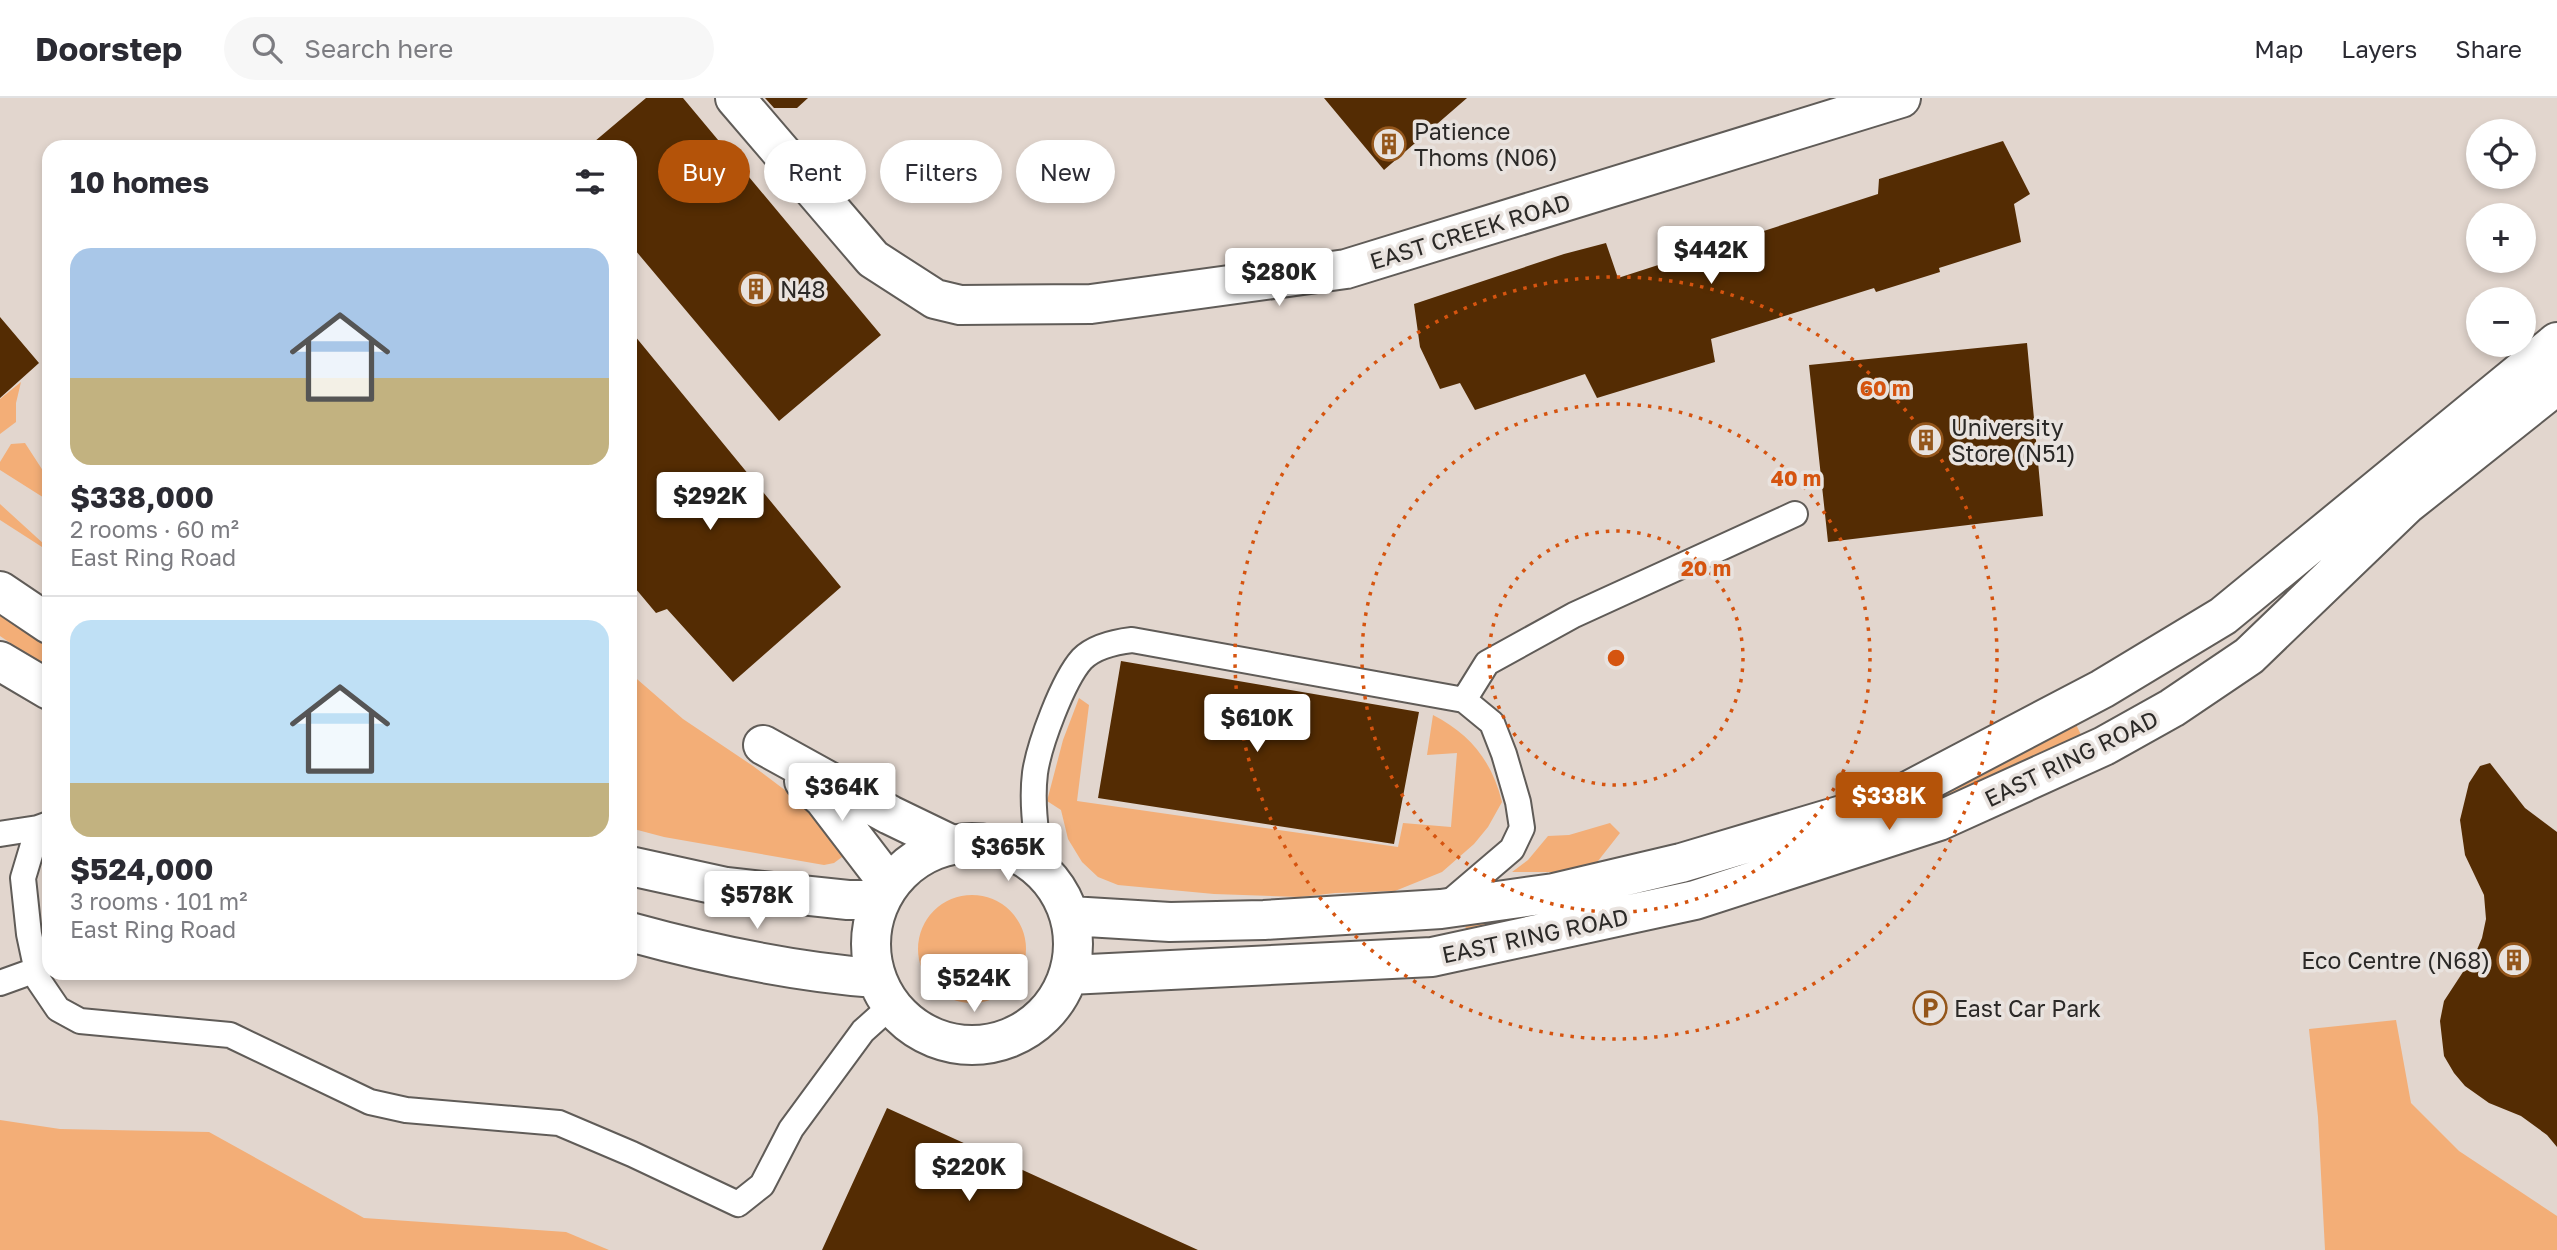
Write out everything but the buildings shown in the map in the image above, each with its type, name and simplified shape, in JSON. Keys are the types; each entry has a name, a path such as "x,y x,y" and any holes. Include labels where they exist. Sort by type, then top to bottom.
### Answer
{"street":[{"name":"EAST CREEK ROAD","path":"735,98 873,259 935,299 960,305 1091,304 1346,269 1901,98"},
{"name":"EAST RING ROAD","path":"1070,916 1170,922 1264,920 1441,909 1554,893 1668,866 1889,801 2102,689 2223,615 2557,342"},
{"name":"EAST RING ROAD","path":"1069,975 1432,957 1695,901 1940,821 2104,746 2172,708 2249,656 2406,505 2557,385"},
{"path":"0,591 42,619"},
{"path":"0,661 42,686"},
{"path":"884,892 824,799 764,745 890,816 950,844"},
{"path":"983,843 1014,852 1041,870 1059,891 1070,916 1073,936 1069,975 1055,1002 1040,1021 1024,1034 985,1043 944,1041 915,1027 884,992 871,952 871,926 884,892 906,865 927,852 950,844 983,843"},
{"path":"637,868 726,887 848,900 884,892"},
{"path":"637,934 709,953 840,975 884,992"}],"lane":[{"path":"1464,700 1487,663 1574,615 1796,514"},
{"path":"1041,870 1034,800 1035,773 1042,746 1069,681 1082,659 1099,648 1132,640 1464,700 1492,723 1518,802 1522,828 1512,849 1441,909"},
{"path":"0,834 42,826"},
{"path":"42,829 23,878 36,970 39,981 58,1009 80,1021 230,1035 370,1102 406,1110 559,1123 738,1204 762,1185 791,1129 863,1031 884,992"},
{"path":"0,983 36,970"}],"shaded area":[{"path":"0,98 2557,98 2557,1250 0,1250"},
{"path":"21,382 16,403 16,422 0,434 0,399"},
{"path":"25,443 42,469 42,497 0,470 0,462 11,444"},
{"path":"0,504 42,542 42,547 0,520"},
{"path":"0,609 42,636 42,664 0,636"},
{"path":"637,679 683,719 806,806 842,850 842,857 834,863 824,865 637,830"},
{"path":"1079,698 1089,705 1077,801 1398,847 1403,823 1451,827 1457,753 1427,755 1433,715 1458,731 1478,750 1498,787 1502,802 1488,827 1474,844 1442,872 1395,891 1300,897 1214,894 1118,885 1098,877 1082,862 1068,839 1061,810 1047,801 1063,740"},
{"path":"2072,716 2082,737 1971,790 1772,865 1466,932 1465,921 1508,916"},
{"path":"1610,823 1620,833 1598,861 1599,867 1570,872 1512,872 1528,860 1548,836 1569,835"},
{"path":"972,895 993,899 1010,911 1022,928 1026,949 1022,970 1010,987 993,999 972,1003 951,999 934,987 922,970 918,949 922,928 934,911 951,899"},
{"path":"2396,1020 2411,1103 2459,1151 2557,1216 2557,1250 2325,1250 2318,1117 2309,1029"},
{"path":"0,1120 60,1129 209,1132 364,1218 566,1232 609,1250 0,1250"}],"place":[{"name":"Patience Thoms (N06)","path":"1389,144"},
{"name":"N48","path":"756,289"},
{"name":"University Store (N51)","path":"1926,440"},
{"name":"Eco Centre (N68)","path":"2514,960"},
{"name":"East Car Park","path":"1930,1008"}]}
